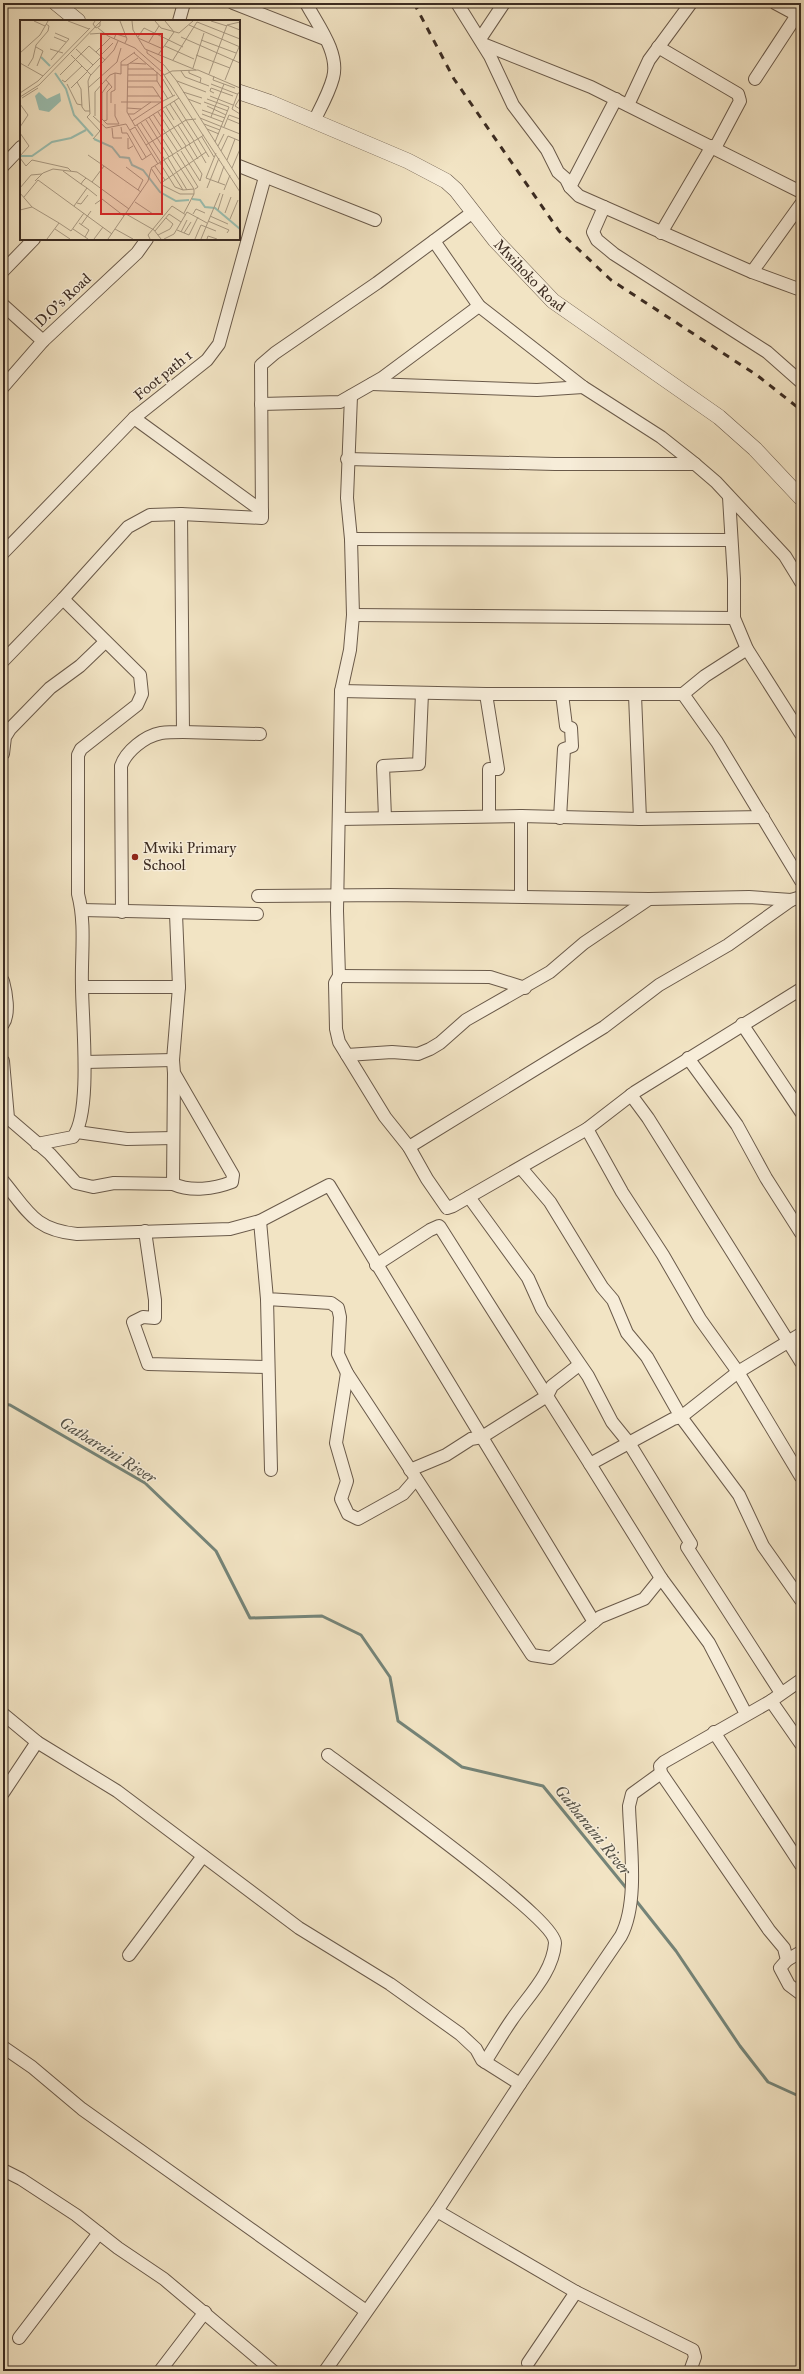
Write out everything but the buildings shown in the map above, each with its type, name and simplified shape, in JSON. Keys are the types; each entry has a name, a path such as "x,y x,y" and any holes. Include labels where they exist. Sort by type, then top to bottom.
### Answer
{"street":[{"path":"56,3 77,20"},
{"path":"179,20 184,3"},
{"path":"232,3 325,38"},
{"path":"306,3 325,38 334,62 334,77 314,121"},
{"path":"458,3 481,41 513,105 547,150 558,172 566,179 570,187 579,196 752,272 801,290"},
{"path":"481,41 504,3"},
{"path":"628,105 649,60 691,3"},
{"path":"755,79 799,16 774,3"},
{"path":"481,41 591,87 714,147 801,192"},
{"path":"658,47 738,94 740,101 714,147 661,233"},
{"name":"Mwihoko Road","path":"240,92 314,121 436,174 456,190 495,240 553,301 719,417 755,449 801,498"},
{"path":"570,187 616,99"},
{"path":"3,166 20,148"},
{"path":"240,166 375,220"},
{"name":"Foot path 1","path":"3,553 134,418 207,360 219,344 265,177"},
{"path":"752,272 801,204"},
{"path":"604,207 593,232 597,240 614,254 767,352 801,382"},
{"path":"3,661 63,599 128,527 150,515 181,514 262,518 260,365 377,283 473,212"},
{"path":"3,271 33,240"},
{"name":"D.O's Road","path":"3,388 43,341 137,253 145,240"},
{"path":"434,241 479,306 583,387 661,437 695,464 729,497 785,556 801,582"},
{"path":"3,305 43,341"},
{"path":"261,404 340,402 371,384 479,306"},
{"path":"371,384 537,390 583,387"},
{"path":"351,396 347,459 347,498 351,539 352,615 350,650 341,690 338,895 339,976 335,984 336,1029 339,1042 346,1055 385,1117 409,1147 427,1179 447,1208 521,1168 587,1129 631,1095 742,1024 801,989"},
{"path":"134,418 262,511"},
{"path":"347,459 555,464 695,464"},
{"path":"729,497 730,540 734,579 734,618 747,649 801,734"},
{"path":"181,514 183,732"},
{"path":"351,539 730,540"},
{"path":"37,1144 73,1137 77,1132 85,1062 82,987 82,910 78,894 78,755 81,749 136,706 142,694 140,675 63,599"},
{"path":"352,615 734,618"},
{"path":"3,754 5,737 10,729 50,688 80,666 105,642"},
{"path":"341,690 486,694 683,694 705,676 747,649"},
{"path":"385,818 383,766 419,764 422,693"},
{"path":"486,694 498,769 490,769 489,816"},
{"path":"560,818 564,748 572,746 571,728 566,726 562,694"},
{"path":"683,694 717,742 801,881"},
{"path":"635,695 640,820"},
{"path":"122,912 121,766 124,756 146,740 160,733 183,732 260,734"},
{"path":"339,819 521,816 640,820 762,817"},
{"path":"521,816 521,896"},
{"path":"258,896 521,896 649,900 749,897 796,898"},
{"path":"409,1147 604,1027 659,985 728,945 796,898"},
{"path":"346,1055 392,1052 418,1054 440,1043 466,1020 525,988 550,972 584,943 649,900"},
{"path":"82,910 176,914 257,914"},
{"path":"173,1184 173,1060 179,987 176,914"},
{"path":"339,976 490,977 525,988"},
{"path":"3,981 6,990 6,1013 3,1024"},
{"path":"82,987 179,987"},
{"path":"742,1024 801,1112"},
{"path":"688,1058 737,1125 766,1178 801,1233"},
{"path":"85,1062 173,1060"},
{"path":"3,1061 8,1118 50,1154 76,1183 93,1187 114,1182 173,1184 181,1188 217,1187 232,1182 234,1180 232,1172 174,1073"},
{"path":"631,1095 652,1125 788,1344 801,1362"},
{"path":"587,1129 622,1192 663,1255 700,1319 738,1372 801,1477"},
{"path":"77,1132 128,1139 173,1138"},
{"path":"521,1168 550,1202 602,1287 613,1300 627,1333 647,1357 681,1418 739,1495 762,1546 801,1600"},
{"path":"3,1181 32,1218 61,1233 108,1234 145,1231 230,1229 260,1221 329,1185 376,1265 594,1622"},
{"path":"469,1197 528,1278 542,1309 588,1376 612,1422 629,1443 691,1544 687,1547 781,1693"},
{"path":"260,1221 267,1299 271,1470"},
{"path":"376,1265 439,1226 661,1578 708,1643 746,1714"},
{"path":"145,1231 155,1300 155,1318 144,1317 133,1322 148,1364 268,1367"},
{"path":"267,1299 331,1303 338,1308 340,1317 338,1354 346,1374 413,1475 460,1542 532,1655 551,1658 600,1617 644,1599 661,1578"},
{"path":"590,1464 673,1419 681,1418 738,1372 788,1344 801,1334"},
{"path":"346,1374 336,1443 347,1481 341,1499 345,1510 358,1519 404,1494 413,1475 471,1439 482,1437 547,1396 552,1386 579,1365"},
{"path":"787,1960 784,1948 769,1930 660,1773 660,1766 664,1762 714,1732 771,1701 801,1680"},
{"path":"771,1701 801,1744"},
{"path":"3,1714 37,1742 117,1791 299,1928 390,1984 460,2034 476,2049 485,2062 520,2084"},
{"path":"714,1732 801,1865"},
{"path":"3,1794 37,1742"},
{"path":"328,1756 497,1882 548,1928 555,1941 553,1956 545,1974 485,2062"},
{"path":"328,2370 366,2311 437,2211 520,2084 606,1961 626,1926 632,1885 628,1806 632,1794 660,1773"},
{"path":"129,1955 203,1856"},
{"path":"801,1952 787,1960 780,1968 789,1984 801,1994"},
{"path":"3,2047 32,2067 82,2109 366,2311"},
{"path":"3,2170 21,2179 76,2215 164,2279 274,2371"},
{"path":"437,2211 576,2292 693,2350 695,2357 690,2371"},
{"path":"19,2338 99,2233"},
{"path":"528,2363 576,2292"},
{"path":"160,2371 205,2312"}],"waterway":[{"name":"Gatharaini River","path":"3,1404 10,1405 145,1483 216,1551 250,1618 322,1616 361,1635 390,1677 398,1721 462,1767 543,1786 627,1889"},
{"name":"Gatharaini River","path":"634,1898 676,1951 740,2046 768,2082 801,2097"}],"railway":[{"path":"414,3 454,79 559,231 611,280 758,376 801,410"}],"place":[{"name":"Mwiki Primary School","path":"135,857"}]}
